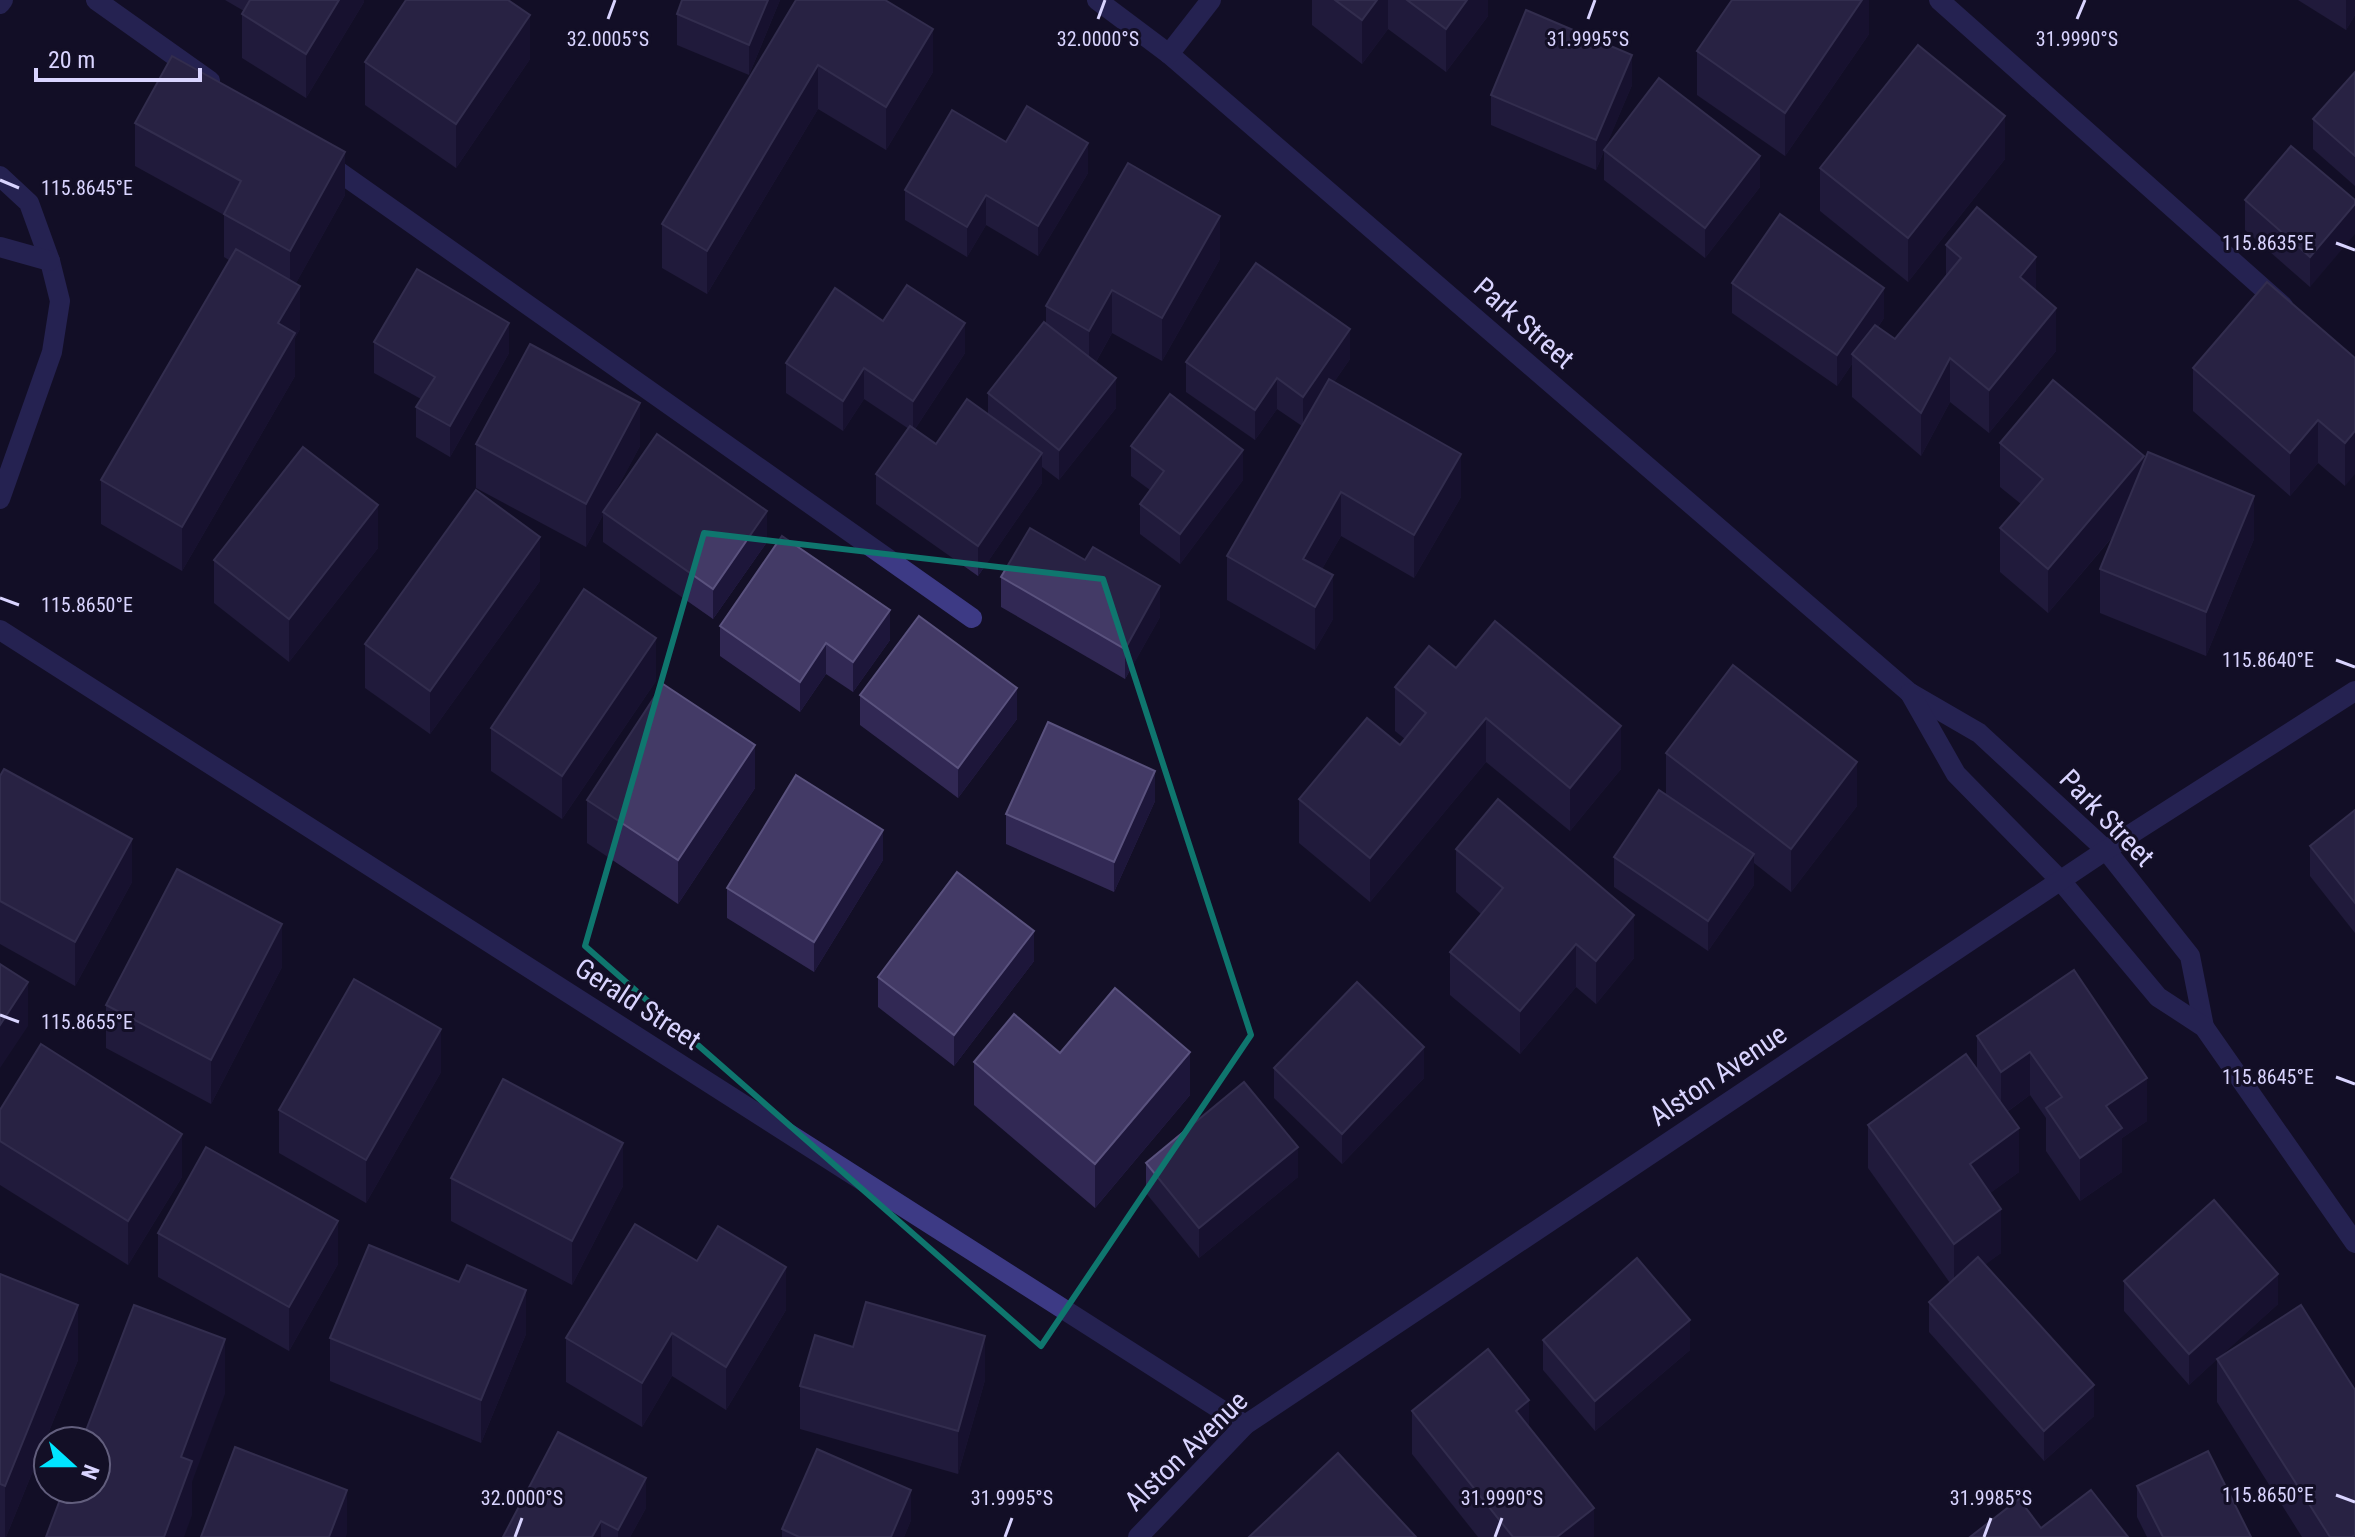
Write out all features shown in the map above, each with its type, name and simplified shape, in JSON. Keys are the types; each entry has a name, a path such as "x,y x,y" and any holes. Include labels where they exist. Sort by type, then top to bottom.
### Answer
{"street":[{"path":"96,0 225,91"},
{"name":"Park Street","path":"1097,0 1169,54 1910,693 1979,733 2106,850 2190,956 2204,1027"},
{"path":"1169,54 1211,0"},
{"path":"1939,0 2296,317"},
{"path":"315,155 972,618"},
{"path":"0,176 29,203 50,261 60,301 52,352 0,499"},
{"path":"0,247 50,261"},
{"name":"Gerald Street","path":"0,630 1245,1425"},
{"name":"Alston Avenue","path":"1138,1537 1245,1425 2106,850 2355,691"},
{"name":"Park Street","path":"1910,693 1956,774 2061,881 2158,997 2204,1027 2355,1243"}],"highlighted area":[{"path":"704,533 1103,579 1251,1035 1041,1346 585,946"}],"building":[{"path":"250,0 339,0 306,54 242,14"},
{"path":"406,0 508,0 530,15 456,124 365,62"},
{"path":"682,0 768,0 749,45 677,14"},
{"path":"796,0 885,0 933,29 886,107 818,65 707,251 662,224"},
{"path":"1335,0 1377,0 1362,20"},
{"path":"1407,0 1467,0 1446,29"},
{"path":"1732,0 1862,0 1785,113 1697,51"},
{"path":"1526,10 1632,55 1596,140 1491,95"},
{"path":"1918,45 2005,116 1908,238 1820,168"},
{"path":"172,56 345,152 290,251 224,214 241,181 135,123"},
{"path":"2355,72 2355,156 2313,119"},
{"path":"1659,78 1760,156 1705,228 1604,150"},
{"path":"1027,106 1088,143 1038,226 986,195 967,227 905,190 952,110 1006,142"},
{"path":"2291,146 2355,200 2355,204 2310,257 2245,200"},
{"path":"1128,163 1220,216 1162,318 1112,290 1089,331 1046,306"},
{"path":"1977,207 2036,257 2020,277 2056,308 1989,390 1950,358 1921,413 1852,354 1875,325 1895,339 1961,258 1946,245"},
{"path":"1780,214 1884,288 1837,355 1732,283"},
{"path":"236,249 300,286 278,323 295,333 182,527 101,480"},
{"path":"1256,263 1350,329 1303,397 1277,378 1255,410 1186,362"},
{"path":"417,269 509,323 450,426 416,407 435,377 374,342"},
{"path":"2267,282 2355,358 2355,431 2345,443 2318,420 2290,453 2193,368"},
{"path":"907,285 965,323 913,401 864,368 843,401 786,363 835,288 883,321"},
{"path":"1044,322 1116,378 1059,450 988,393"},
{"path":"530,344 640,403 586,504 476,444"},
{"path":"1329,379 1461,454 1414,535 1341,492 1303,559 1333,575 1315,607 1227,556"},
{"path":"2053,380 2144,456 2048,569 2000,528 2043,479 2000,443"},
{"path":"1170,394 1243,450 1180,534 1140,504 1164,471 1131,446"},
{"path":"967,399 1042,453 978,546 876,474 910,426 936,444"},
{"path":"657,434 767,511 713,589 603,512"},
{"path":"303,447 378,505 289,619 214,560"},
{"path":"2148,452 2254,496 2206,612 2100,569"},
{"path":"476,490 540,537 430,691 365,644"},
{"path":"1030,528 1085,560 1093,547 1160,586 1125,649 1001,577"},
{"path":"782,536 890,610 853,662 826,643 800,682 720,626"},
{"path":"584,589 656,638 562,776 491,728"},
{"path":"919,616 1017,688 958,768 860,695"},
{"path":"1495,621 1621,726 1570,788 1486,718 1370,858 1299,799 1367,718 1400,745 1426,713 1395,687 1429,646 1456,668"},
{"path":"1733,665 1857,762 1791,849 1666,753"},
{"path":"663,684 755,745 678,860 587,800"},
{"path":"1048,722 1155,771 1114,862 1006,814"},
{"path":"4,769 132,839 75,942 0,901 0,776"},
{"path":"796,775 883,830 814,942 727,888"},
{"path":"1659,790 1754,854 1708,921 1614,857"},
{"path":"1498,799 1634,915 1596,961 1576,944 1520,1011 1450,952 1503,888 1456,849"},
{"path":"2355,810 2355,903 2310,846"},
{"path":"177,869 282,924 211,1060 106,1005"},
{"path":"957,872 1034,931 954,1035 878,977"},
{"path":"0,964 28,982 0,1025"},
{"path":"2074,970 2147,1078 2106,1106 2122,1128 2080,1158 2046,1108 2062,1097 2030,1052 2001,1072 1977,1036"},
{"path":"354,979 441,1029 366,1160 279,1110"},
{"path":"1357,982 1424,1047 1342,1134 1274,1068"},
{"path":"1115,988 1190,1052 1095,1164 974,1062 1014,1014 1060,1053"},
{"path":"41,1044 182,1134 128,1221 0,1141 0,1110"},
{"path":"1966,1054 2019,1128 1970,1164 2001,1209 1954,1244 1868,1125"},
{"path":"503,1079 623,1143 572,1241 451,1178"},
{"path":"1244,1082 1298,1147 1199,1228 1146,1163"},
{"path":"206,1147 338,1221 289,1307 158,1233"},
{"path":"2214,1200 2278,1274 2189,1354 2124,1281"},
{"path":"635,1224 697,1261 718,1226 786,1267 726,1367 672,1333 642,1383 566,1338"},
{"path":"369,1245 459,1282 467,1265 526,1290 481,1400 330,1338"},
{"path":"1978,1257 2094,1385 2044,1431 1929,1302"},
{"path":"1637,1258 1690,1320 1595,1401 1543,1340"},
{"path":"0,1274 78,1305 5,1486 0,1484"},
{"path":"866,1302 985,1336 958,1431 800,1386 815,1335 853,1347"},
{"path":"134,1305 225,1339 181,1457 192,1461 164,1537 46,1537 58,1505 112,1505 112,1425 88,1425"},
{"path":"2301,1305 2355,1390 2355,1535 2352,1537 2330,1537 2217,1359"},
{"path":"1488,1349 1529,1400 1516,1411 1594,1508 1557,1537 1513,1537 1412,1411"},
{"path":"558,1432 646,1478 618,1530 601,1521 592,1537 503,1537"},
{"path":"235,1447 347,1490 329,1537 201,1537"},
{"path":"817,1449 911,1490 891,1537 799,1537 782,1529"},
{"path":"2208,1451 2251,1537 2163,1537 2137,1486"},
{"path":"1338,1453 1416,1537 1249,1537"},
{"path":"2091,1490 2128,1537 1970,1537 2019,1499 2041,1528"}]}
